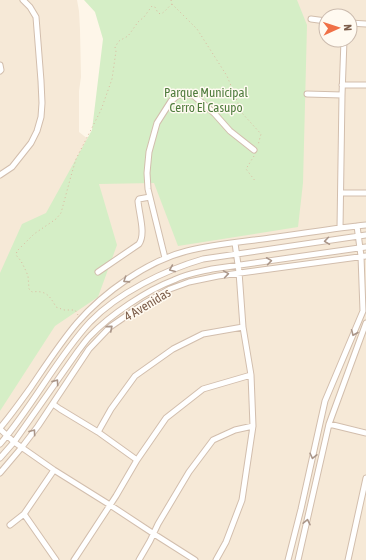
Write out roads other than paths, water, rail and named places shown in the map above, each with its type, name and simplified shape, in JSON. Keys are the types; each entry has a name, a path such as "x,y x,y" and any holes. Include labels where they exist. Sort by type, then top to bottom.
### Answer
{"street":[{"path":"0,175 12,167 31,143 37,131 41,117 42,81 36,17 30,7 23,0"},
{"path":"311,19 318,20"},
{"path":"340,228 344,48"},
{"path":"0,65 0,71"},
{"path":"342,85 366,85"},
{"path":"165,258 148,189 147,173 149,152 157,123 171,101 177,96 184,94 194,96 214,113 230,131 256,150"},
{"path":"307,94 342,95"},
{"path":"341,193 366,193"},
{"path":"98,272 139,244 142,240 143,234 138,201 142,198 150,197"},
{"path":"195,560 54,470 14,442 0,429 54,352 80,319 118,286 165,258 185,251 235,243 357,226 366,225 366,228"},
{"path":"288,560 325,401 364,307 364,256 357,226"},
{"name":"4 Avenidas","path":"0,444 91,321 106,308 143,284 172,269 203,259 366,235"},
{"path":"216,560 226,542 242,500 253,426 251,375 243,327 239,272 235,243"},
{"name":"4 Avenidas","path":"0,458 14,442 78,350 90,336 108,320 151,290 190,274 238,265 363,248"},
{"name":"4 Avenidas","path":"0,473 22,447 53,404 89,349 110,327 145,303 170,289 189,282 239,272 364,256"},
{"path":"298,560 329,424 366,323"},
{"path":"98,432 111,409 135,376 173,349 203,334 243,327"},
{"path":"74,560 166,418 203,389 251,375"},
{"path":"53,404 98,432 138,460"},
{"path":"329,424 366,433"},
{"path":"139,560 158,524 189,472 213,440 235,430 253,426"},
{"path":"10,525 24,514 54,470"},
{"path":"348,560 363,505 366,478"},
{"path":"24,514 56,560"}],"park label":[{"name":"Parque Municipal Cerro El Casupo","path":"206,100"}]}
